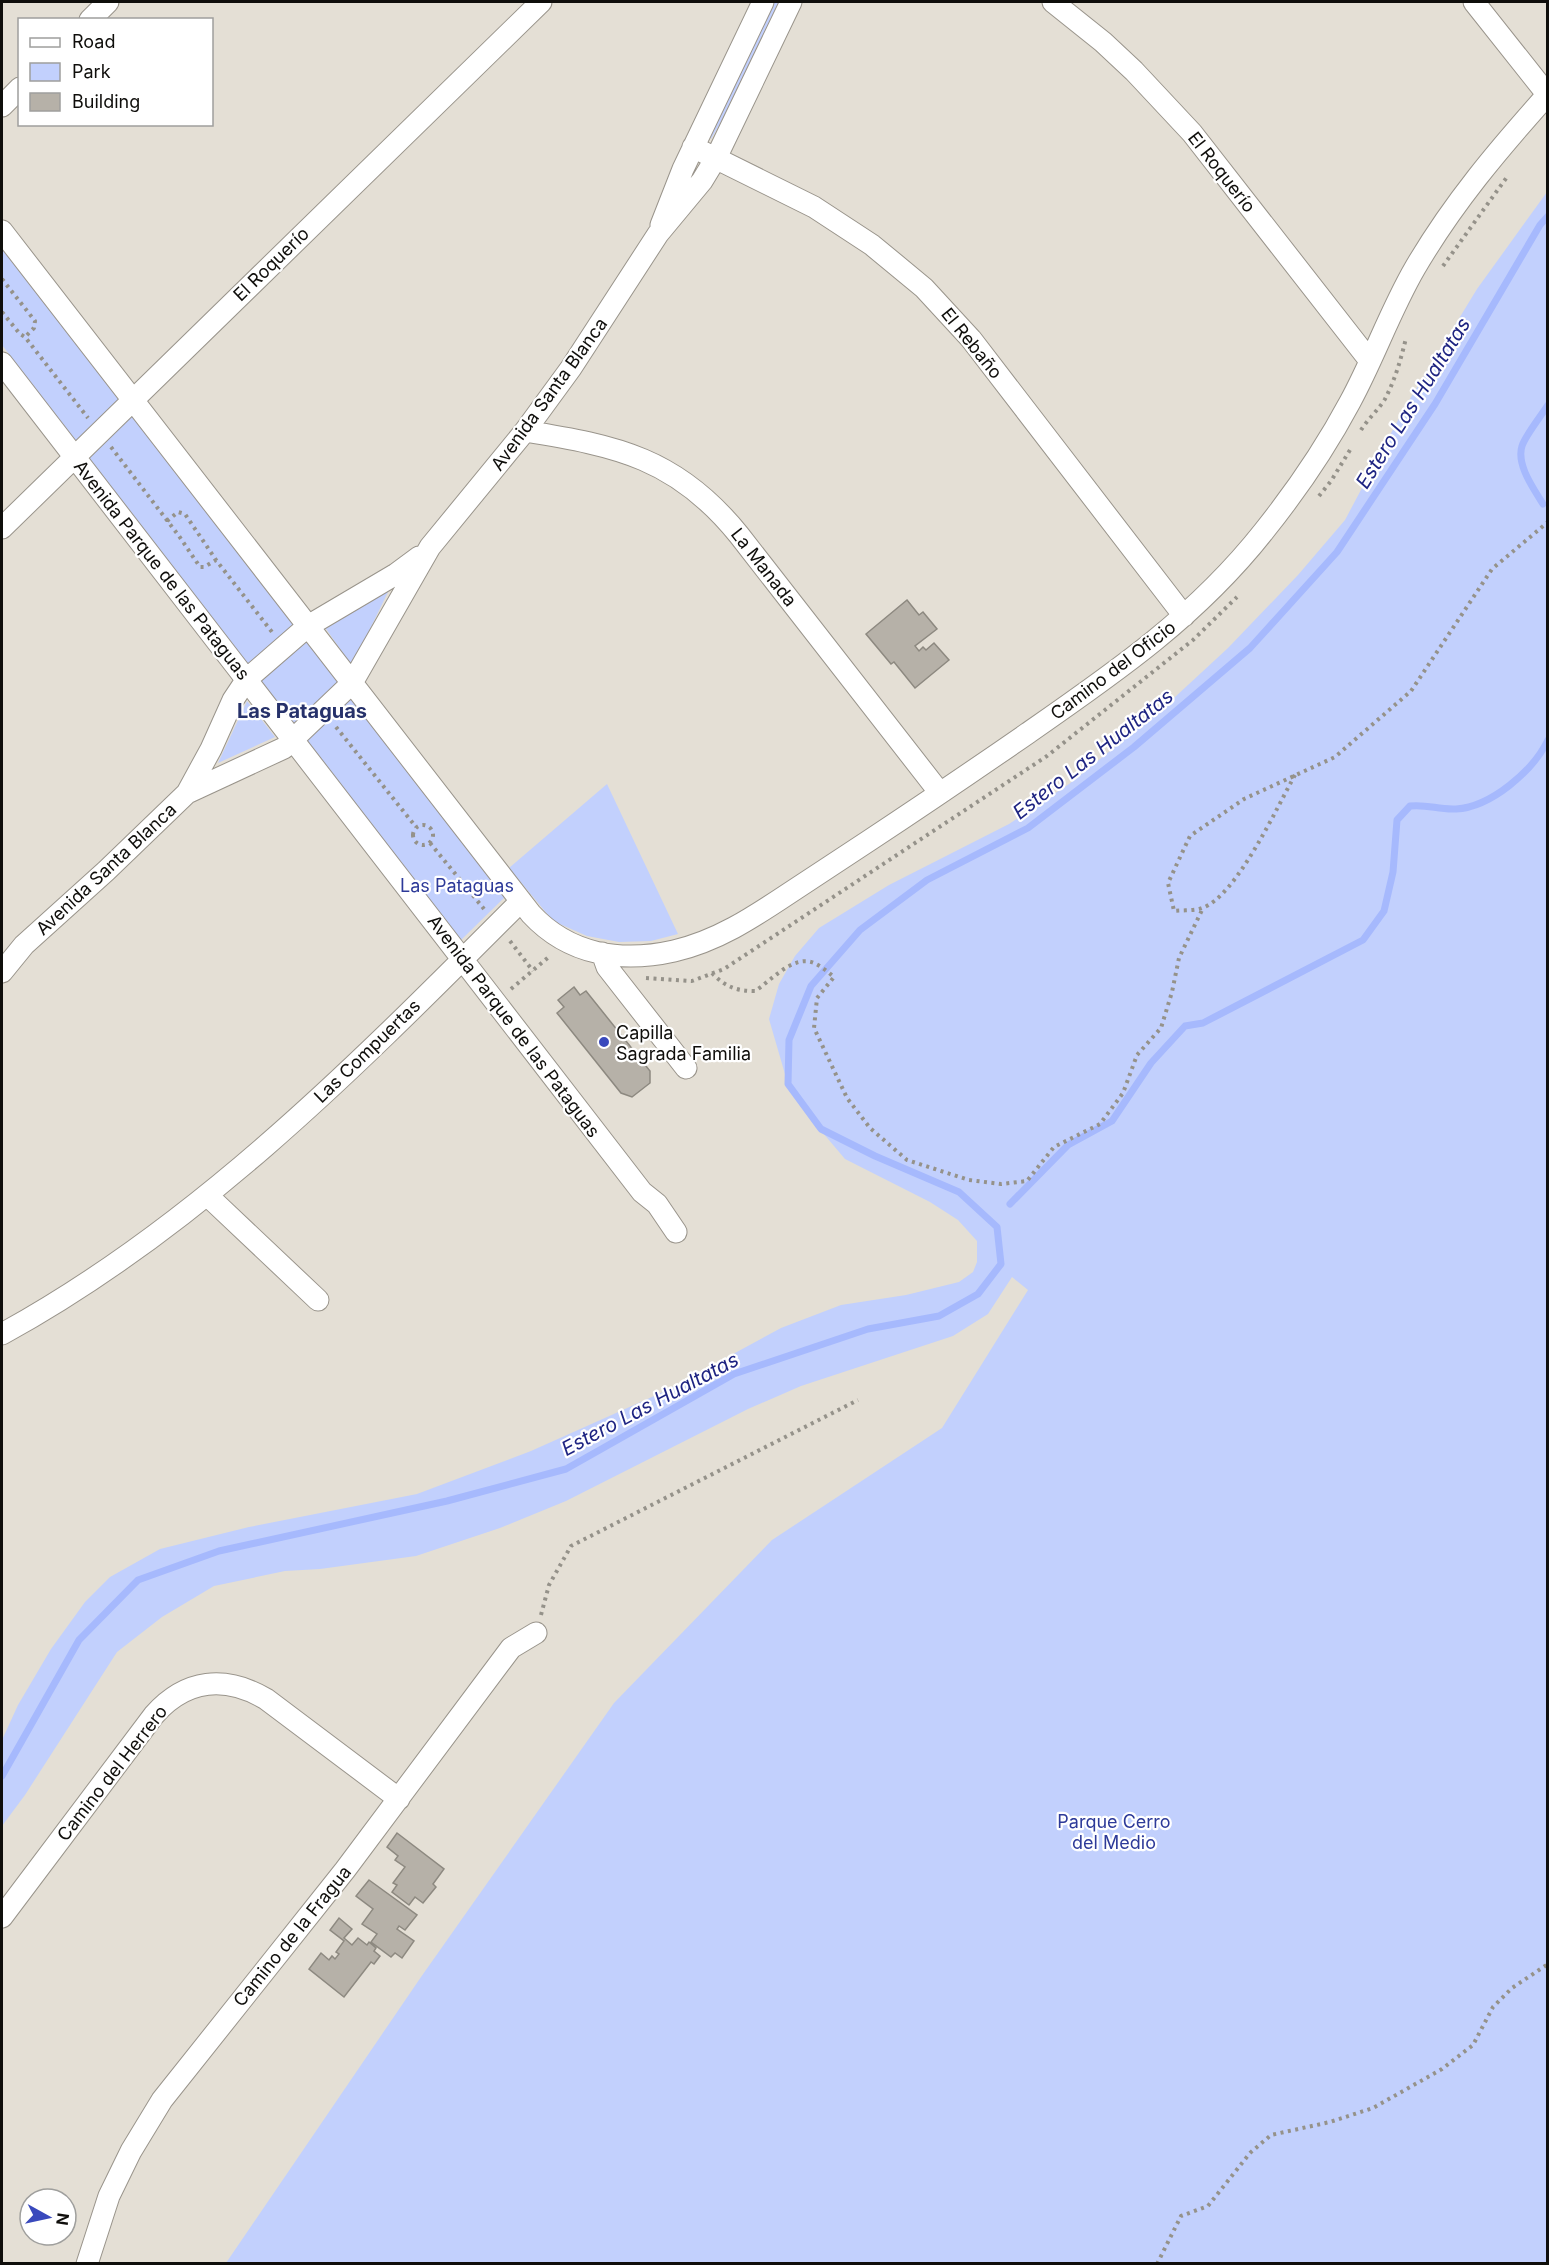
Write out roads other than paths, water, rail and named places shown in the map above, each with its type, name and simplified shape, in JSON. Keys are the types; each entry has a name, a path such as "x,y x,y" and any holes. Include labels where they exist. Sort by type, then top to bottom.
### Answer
{"street":[{"path":"92,18 108,2"},
{"name":"El Roquerío","path":"2,528 541,2"},
{"name":"Avenida Santa Blanca","path":"658,234 669,201 693,147 763,2"},
{"name":"Avenida Santa Blanca","path":"187,793 273,753 294,740 352,683 430,547 525,431 598,329 658,234 690,197 716,158 791,2"},
{"name":"El Roquerío","path":"1053,2 1103,42 1134,71 1192,133 1370,361"},
{"path":"1474,2 1547,94"},
{"path":"2,106 18,90"},
{"name":"Camino del Oficio","path":"521,901 539,922 564,941 602,953 619,956 652,955 685,948 717,937 756,915 1114,674 1184,616 1241,557 1284,504 1327,442 1413,273 1438,230 1478,174 1547,94"},
{"name":"El Rebaño","path":"693,147 804,201 845,226 890,259 924,288 970,339 1184,616"},
{"path":"2,231 521,901"},
{"name":"Avenida Parque de las Pataguas","path":"2,363 642,1192 657,1204 676,1232"},
{"name":"La Manada","path":"525,431 604,445 636,455 673,475 706,499 739,535 940,793"},
{"name":"Avenida Santa Blanca","path":"2,972 24,945 106,871 187,793 211,749 233,700 247,679 308,626 396,574 430,547"},
{"name":"Las Compuertas","path":"2,1334 97,1276 208,1196 286,1130 521,901"},
{"name":"Avenida Santa Blanca","path":"2,954 24,945"},
{"path":"602,953 607,967 686,1068"},
{"path":"208,1196 318,1300"},
{"name":"Camino de la Fragua","path":"87,2264 110,2196 131,2151 162,2100 345,1870 511,1648 536,1633"},
{"name":"Camino del Herrero","path":"2,1917 154,1715 174,1696 201,1685 229,1684 242,1687 266,1699 399,1799"}],"waterway":[{"name":"Estero Las Hualtatas","path":"2,1776 79,1640 138,1580 219,1551 447,1501 566,1469 734,1374 868,1329 939,1316 978,1294 1001,1264 997,1227 959,1192 875,1156 821,1129 788,1084 789,1040 811,986 860,930 927,880 1028,828 1134,747 1250,648 1337,552 1435,404 1540,225 1548,216"},
{"path":"1543,504 1527,476 1521,461 1521,453 1526,437 1548,405"},
{"path":"1010,1204 1068,1145 1112,1121 1151,1063 1185,1026 1203,1023 1363,940 1384,911 1393,872 1397,820 1410,806 1456,809 1483,802 1522,775 1548,740"}],"place":[{"name":"Capilla Sagrada Familia","path":"604,1042"}],"district":[{"name":"Las Pataguas","path":"302,711"}],"park label":[{"name":"Parque Cerro del Medio","path":"1114,1831"}]}
